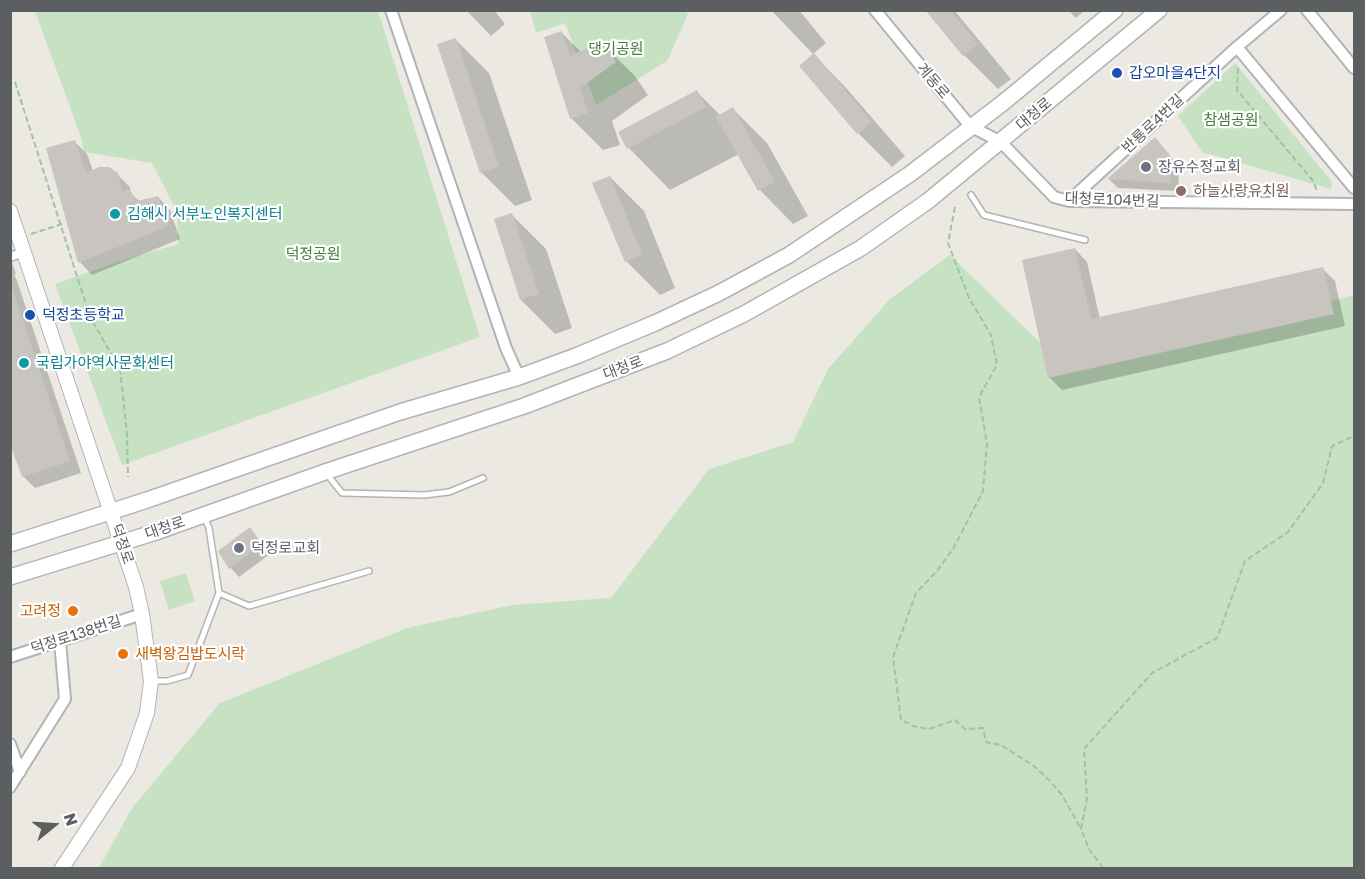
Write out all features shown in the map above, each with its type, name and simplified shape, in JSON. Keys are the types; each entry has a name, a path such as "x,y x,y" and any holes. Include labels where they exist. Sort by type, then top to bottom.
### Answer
{"main road":[{"name":"대청로","path":"10,544 111,512 400,412 519,377 655,323 719,293 789,255 910,174 1115,10"},
{"name":"대청로","path":"10,577 121,542 524,406 667,351 744,314 861,248 928,201 1159,10"}],"street":[{"path":"391,10 506,348 519,377"},
{"name":"계동로","path":"875,10 970,126 1000,142"},
{"name":"반룡로4번길","path":"1069,201 1281,10"},
{"path":"1307,10 1354,68"},
{"path":"1238,49 1354,188"},
{"name":"대청로104번길","path":"1000,142 1054,197 1069,201 1354,204"},
{"name":"덕정로","path":"10,211 136,587 151,681 147,713 128,768 62,868"},
{"path":"10,257 24,252"},
{"name":"덕정로138번길","path":"10,657 142,614"},
{"path":"10,787 65,699 60,641"},
{"path":"10,744 20,772"}],"lane":[{"path":"971,195 984,215 1085,240"},
{"path":"325,472 342,493 424,495 449,492 483,478"},
{"path":"151,681 167,681 188,675 219,593 209,528 204,514"},
{"path":"219,593 249,606 369,571"}],"path":[{"path":"1238,49 1237,90 1314,182 1319,202"},
{"path":"15,82 90,317 120,369 127,434 128,477"},
{"path":"955,207 948,243 969,298 991,335 997,365 979,397 987,443 982,491 953,549 937,571 916,593 893,657 901,720 913,726 929,729 955,720 965,729 982,728 986,741 1001,745 1034,766 1062,795 1089,849 1103,868"},
{"path":"20,238 62,224"},
{"path":"1081,829 1087,798 1083,749 1152,673 1217,638 1245,561 1288,532 1323,483 1332,446 1354,436"}],"green space":[{"name":"덕정공원","path":"37,10 378,11 480,337 122,465 55,284 178,244 177,212 152,163 84,152 81,137 36,14"},
{"name":"댕기공원","path":"685,10 688,14 667,61 596,105 565,23 536,33 530,11"},
{"name":"참샘공원","path":"1235,63 1332,182 1331,189 1202,152 1178,116"},
{"path":"950,255 1070,372 1354,295 1354,868 99,868 132,808 220,703 407,628 512,605 611,598 709,469 793,442 828,369 890,299"},
{"path":"186,573 195,601 169,610 160,581"}],"building":[{"path":"925,10 950,10 978,44 963,56"},
{"path":"562,31 570,56 602,41 616,62 580,88 588,113 570,119 544,37"},
{"path":"456,38 499,166 480,173 437,44"},
{"path":"814,53 872,122 857,134 799,66"},
{"path":"697,90 706,107 627,149 618,132"},
{"path":"733,107 775,182 758,191 716,117"},
{"name":"장유수정교회","path":"1155,137 1170,155 1171,183 1107,179"},
{"name":"김해시 서부노인복지센터","path":"75,140 86,173 99,167 109,167 118,173 122,192 129,189 137,201 158,196 169,226 78,263 46,148"},
{"path":"610,176 642,254 625,262 592,183"},
{"path":"512,213 539,294 520,300 494,219"},
{"path":"1075,248 1091,319 1323,267 1334,314 1048,378 1022,260"},
{"name":"국립가야역사문화센터","path":"10,288 12,288 70,461 22,477 10,444"},
{"name":"덕정로교회","path":"250,527 262,544 229,569 218,551"}],"place":[{"name":"갑오마을4단지","path":"1117,73"},
{"name":"장유수정교회","path":"1146,167"},
{"name":"하늘사랑유치원","path":"1181,191"},
{"name":"김해시 서부노인복지센터","path":"115,214"},
{"name":"덕정초등학교","path":"30,315"},
{"name":"국립가야역사문화센터","path":"24,363"},
{"name":"덕정로교회","path":"239,548"},
{"name":"고려정","path":"73,611"},
{"name":"새벽왕김밥도시락","path":"123,654"}]}
